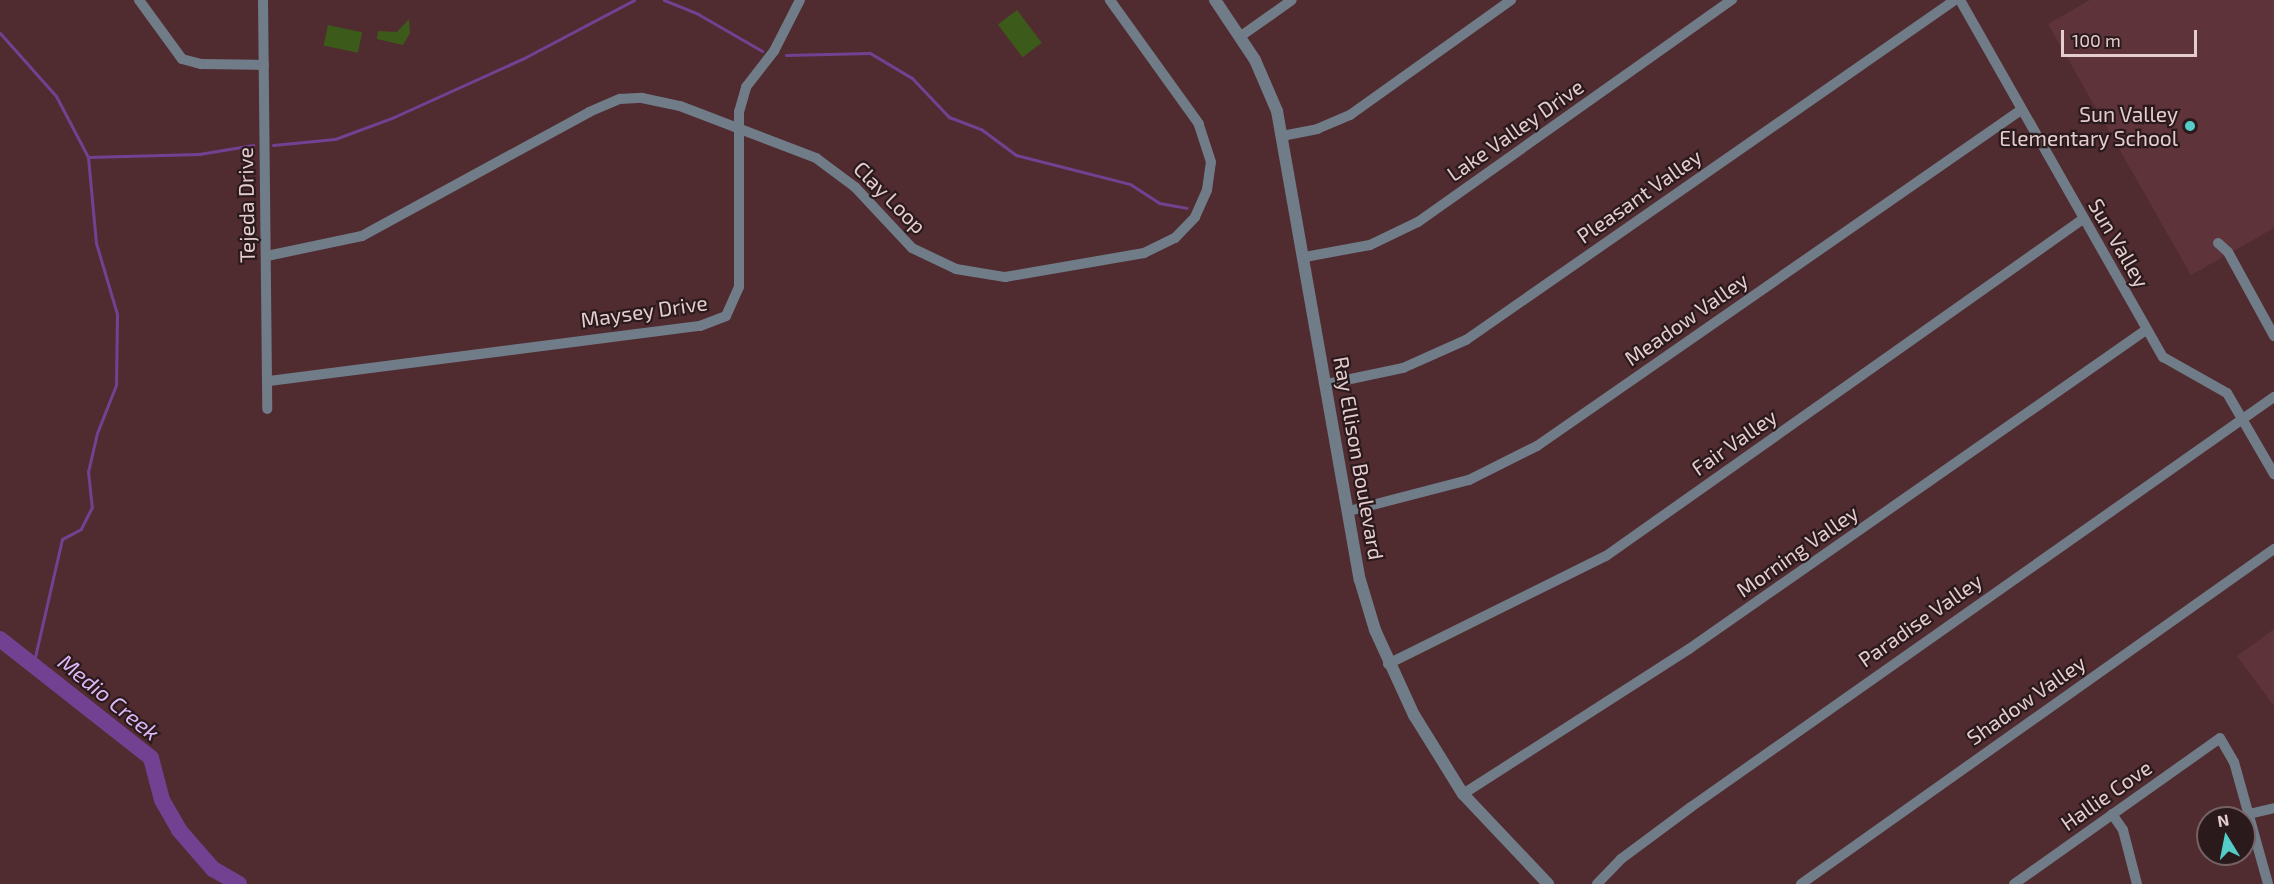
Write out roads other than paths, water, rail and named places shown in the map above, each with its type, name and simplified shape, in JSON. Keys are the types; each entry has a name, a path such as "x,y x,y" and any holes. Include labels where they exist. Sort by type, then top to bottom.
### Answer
{"street":[{"path":"139,0 182,59 201,64 264,65"},
{"name":"Tejeda Drive","path":"263,0 269,381 267,410"},
{"name":"Maysey Drive","path":"269,381 720,320 732,308 739,287 739,128 746,87 774,51 800,0"},
{"name":"Clay Loop","path":"267,256 374,231 589,112 620,99 655,99 801,151 835,171 912,248 956,269 1005,277 1156,249 1185,229 1202,206 1211,175 1209,150 1199,124 1110,0"},
{"name":"Ray Ellison Boulevard","path":"1215,0 1241,36 1270,89 1282,136 1305,257 1362,590 1388,664 1463,794 1548,884"},
{"path":"1241,36 1292,0"},
{"path":"1282,136 1317,129 1350,115 1511,0"},
{"name":"Lake Valley Drive","path":"1305,257 1370,245 1418,222 1732,0"},
{"name":"Pleasant Valley","path":"1327,384 1403,368 1466,340 1955,0"},
{"name":"Sun Valley","path":"1960,0 2163,357 2222,388 2242,416 2274,474"},
{"name":"Meadow Valley","path":"1349,511 1469,480 1537,446 2021,110"},
{"name":"Fair Valley","path":"1388,664 1606,556 2083,219"},
{"path":"2218,243 2228,252 2274,336"},
{"name":"Morning Valley","path":"1463,794 1689,649 2146,330"},
{"name":"Paradise Valley","path":"1597,884 1621,859 1691,807 2242,416 2274,397"},
{"name":"Shadow Valley","path":"1801,884 2274,549"},
{"name":"Hallie Cove","path":"2014,884 2220,738 2234,762 2247,806"},
{"path":"2256,812 2274,808"},
{"path":"2112,814 2123,830 2137,884"},
{"path":"2256,840 2268,884"}],"waterway":[{"path":"273,145 335,139 394,117 526,57 634,0"},
{"path":"664,0 698,14 762,51"},
{"path":"0,33 56,96 88,157 96,243 117,314 116,385 97,433 88,471 92,507 81,529 62,539 33,666"},
{"path":"786,55 870,53 912,78 949,117 981,129 1016,155 1130,184 1159,203 1187,208"},
{"path":"88,157 199,154 253,145"},
{"name":"Medio Creek","path":"0,639 151,758 162,800 179,830 213,869 239,884"}],"place":[{"name":"Sun Valley Elementary School","path":"2190,126"}]}
